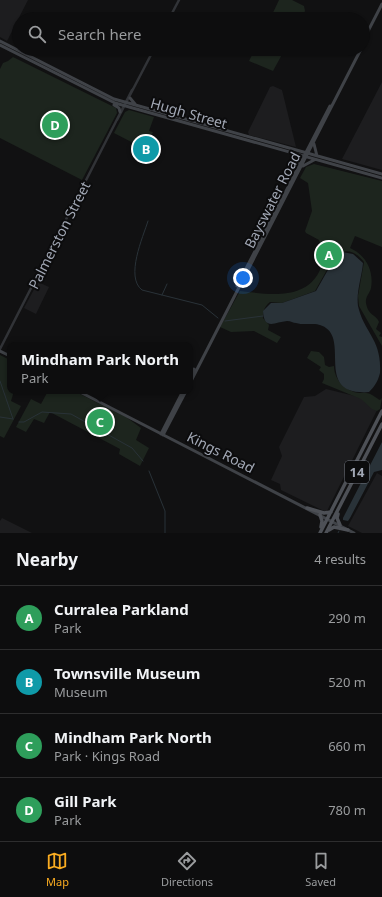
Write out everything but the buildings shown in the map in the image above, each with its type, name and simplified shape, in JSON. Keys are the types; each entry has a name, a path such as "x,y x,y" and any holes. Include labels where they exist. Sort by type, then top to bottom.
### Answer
{"main road":[{"path":"370,27 382,4"},
{"path":"370,31 382,8"},
{"name":"Hugh Street","path":"0,41 12,47"},
{"name":"Hugh Street","path":"0,45 12,51"},
{"name":"Hugh Street","path":"22,56 112,102 138,106 295,152"},
{"name":"Hugh Street","path":"29,56 108,97 125,104 382,178"},
{"name":"Bayswater Road","path":"306,155 309,145 356,56"},
{"name":"Bayswater Road","path":"193,372 314,142 357,56"},
{"path":"130,98 138,106"},
{"path":"112,102 119,108 120,112"},
{"path":"299,168 307,162 318,159 315,153 314,142"},
{"path":"299,168 298,158 295,152 309,145"},
{"name":"Hugh Street","path":"318,159 382,174"},
{"name":"Bayswater Road","path":"193,376 299,168"},
{"name":"Kings Road","path":"84,394 354,533"},
{"path":"162,435 182,394"},
{"name":"14","path":"319,533 382,411"},
{"name":"14","path":"327,532 382,424"},
{"path":"341,526 337,516 346,494"},
{"path":"307,508 326,513 331,511"},
{"path":"319,533 322,523 320,515"},
{"path":"327,532 334,527 348,530"}],"street":[{"path":"173,12 179,0"},
{"name":"Palmerston Street","path":"0,350 150,56"},
{"name":"Palmerston Street","path":"117,120 120,112 130,98 132,90"}],"shaded area":[{"path":"0,0 28,0 22,12 12,12 12,31 7,41 0,37"},
{"path":"279,0 292,0 304,6 305,11 304,12 273,12"},
{"path":"252,56 281,56 273,71 249,61"},
{"path":"13,57 116,108 117,113 82,180 0,138 0,69 3,63"},
{"path":"382,82 382,170 342,159"},
{"path":"273,86 282,90 296,147 249,135 248,132 270,87"},
{"path":"129,110 154,117 149,131 153,132 147,145 141,147 114,133 125,112"},
{"path":"314,164 382,181 382,247 355,236 350,248 356,251 364,259 370,270 372,282 366,303 370,313 379,322 376,329 381,333 379,336 382,337 382,346 359,306 358,296 364,262 355,253 348,251 336,254 315,291 282,303 270,302 265,307 263,318 269,325 268,330 281,337 277,343 254,331 231,332 220,327 240,291 273,294 295,292 304,288 319,272 324,258 319,240 305,231 312,211 308,183 300,178 306,167"},
{"path":"342,252 353,254 363,263 358,290 358,306 364,323 376,344 380,361 380,373 375,385 369,392 353,391 343,386 337,377 332,335 326,328 315,324 300,324 288,321 271,324 265,321 264,317 263,311 271,303 282,303 316,291 337,254"},
{"path":"38,282 49,287 36,314 24,308"},
{"path":"311,351 319,352 324,357 325,365 329,367 334,366 336,376 346,388 355,392 370,394 380,400 382,398 380,409 377,411 372,409 361,399 322,383 324,374 319,370 321,367 307,358"},
{"path":"0,355 7,358 7,394 13,394 11,401 21,406 4,438 0,436"},
{"path":"326,389 363,398 379,406 327,511 324,511 281,490 280,484 271,480 282,456 279,447 304,397 315,396"},
{"path":"46,394 80,394 126,417 141,428 136,440 149,448 140,466 119,454 120,449 50,412 44,423 34,419 26,432 16,427 31,399 41,404"},
{"path":"382,442 382,470 374,472 350,518 348,521 343,520 343,518"},
{"path":"377,473 382,476 382,533 362,533 348,526"},
{"path":"2,518 32,533 0,533 0,521"}],"waterway":[{"path":"148,221 139,246 135,267 137,284 142,290 202,305 218,318"},
{"path":"162,295 167,284"},
{"path":"225,321 263,316"},
{"path":"0,381 13,419"},
{"path":"19,422 24,422 42,412 71,414 132,448 143,461"},
{"path":"0,417 13,419"},
{"path":"149,471 165,511 165,533"}],"place":[{"name":"Gill Park","path":"55,125"},
{"name":"Townsville Museum","path":"146,149"},
{"name":"Curralea Parkland","path":"329,255"},
{"name":"Mindham Park North","path":"100,422"}]}
